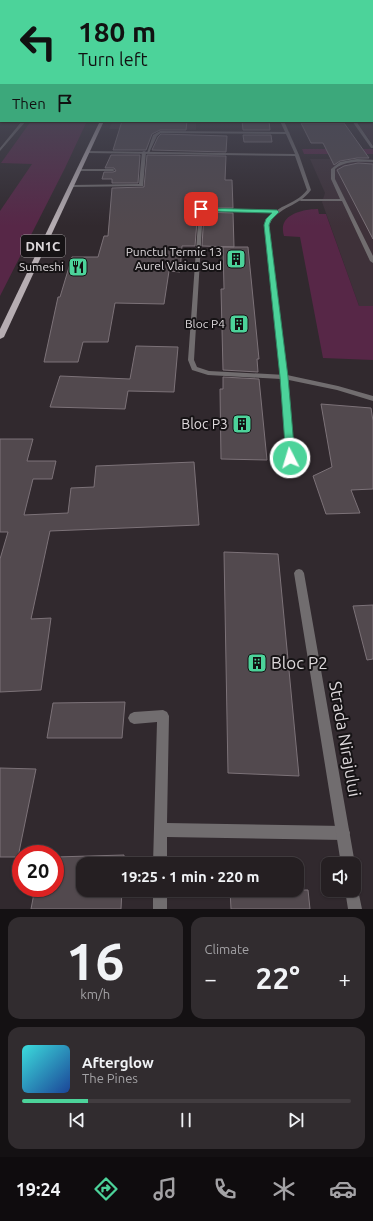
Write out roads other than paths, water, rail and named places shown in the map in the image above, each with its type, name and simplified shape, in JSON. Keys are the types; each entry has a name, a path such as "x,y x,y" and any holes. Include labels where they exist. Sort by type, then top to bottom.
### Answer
{"main road":[{"name":"DN1C","path":"0,337 93,141"}],"street":[{"path":"0,150 7,141"},
{"path":"72,186 141,184 146,152 152,141"},
{"path":"290,458 284,377 267,225 269,219 277,212 301,200 307,195 309,190 291,141"},
{"path":"88,152 297,155"},
{"path":"373,161 344,162 339,163 333,169 333,179 373,261"},
{"path":"79,170 114,170"},
{"path":"135,170 143,170"},
{"path":"301,200 343,200"},
{"path":"277,212 201,209 191,360 194,368 208,373 284,377 338,388 373,399"},
{"name":"Strada Nirajului","path":"299,573 347,857"},
{"path":"134,718 163,716 160,857"},
{"path":"161,830 343,833"},
{"path":"160,897 160,909"},
{"path":"353,897 355,909"}],"place":[{"name":"Punctul Termic 13 Aurel Vlaicu Sud","path":"236,259"},
{"name":"Sumeshi","path":"78,267"},
{"name":"Bloc P4","path":"239,324"},
{"name":"Bloc P3","path":"242,424"},
{"name":"Bloc P2","path":"257,663"}]}
